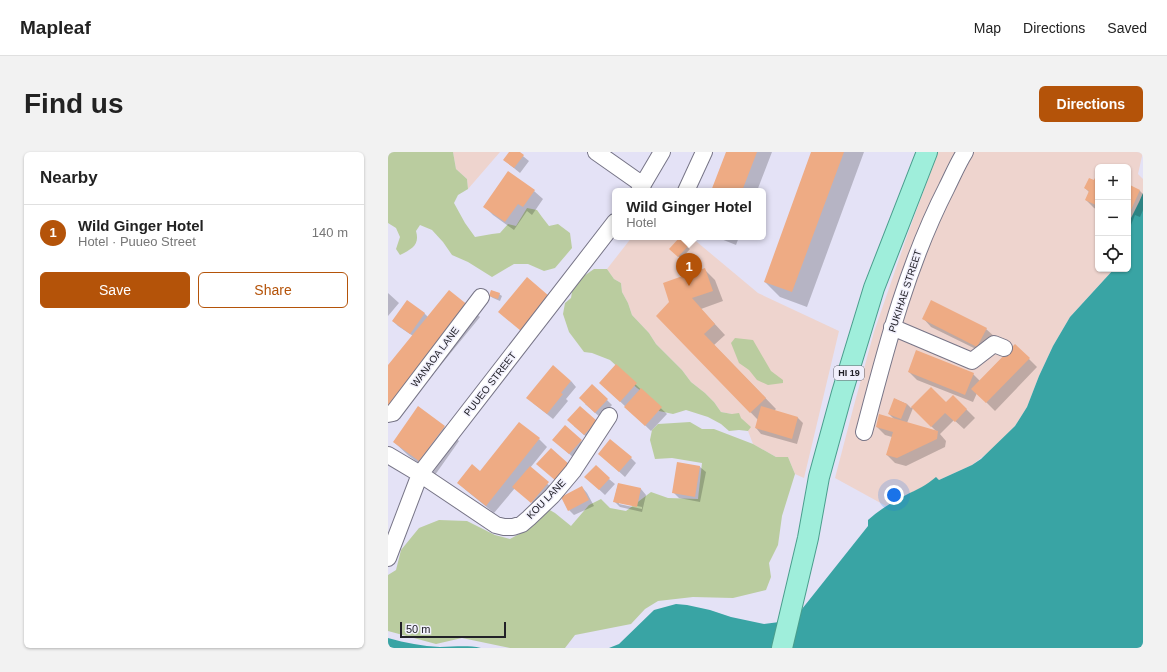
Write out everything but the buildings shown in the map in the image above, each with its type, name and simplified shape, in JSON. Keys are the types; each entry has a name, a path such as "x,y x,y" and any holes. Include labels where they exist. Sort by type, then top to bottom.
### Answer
{"main road":[{"name":"HI 19","path":"782,648 808,538 820,477 842,393 874,288 927,152"}],"street":[{"path":"596,152 641,188 662,152"},
{"path":"687,188 704,152"},
{"name":"PUKIHAE STREET","path":"864,432 892,328 915,257 959,154"},
{"name":"PUUEO STREET","path":"388,558 420,474 612,226"},
{"name":"WANAOA LANE","path":"388,414 393,413 481,297"},
{"path":"892,328 972,361 994,344 1004,348"},
{"name":"KOU LANE","path":"388,455 420,474 496,525 513,527 522,524 552,496 573,471 609,416"}],"shaded area":[{"path":"388,152 453,152 456,169 467,179 468,189 458,195 454,203 475,237 500,233 508,224 516,226 527,208 537,210 549,226 558,224 570,233 572,248 555,268 544,271 528,264 514,264 492,277 468,262 452,255 432,230 420,225 416,231 417,240 414,246 400,255 396,249 400,237 396,228 388,223"},
{"path":"453,152 500,152 468,189 467,179 456,169"},
{"path":"938,152 1143,152 1138,174 1143,179 1143,193 1131,218 1131,164 1095,164 1095,272 1111,272 1070,317 1053,346 1027,407 1015,426 990,451 972,465 939,480 936,478 928,484 886,506 835,478 874,332"},
{"path":"1143,193 1143,648 609,648 619,644 654,610 676,604 710,610 731,617 764,624 787,621 802,609 868,526 868,520 872,516 891,503 936,477 939,480 972,465 981,459 1015,426 1027,407 1053,346 1070,317 1111,272 1131,272 1131,218"},
{"path":"630,240 695,240 758,293 839,331 804,478 795,474 788,457 776,457 753,444 748,431 750,427 741,418 732,414 721,412 705,393 691,382 632,315 622,292 621,283 614,279 607,269"},
{"path":"594,269 607,269 614,279 621,283 622,292 632,315 649,333 656,344 682,370 691,382 714,402 721,412 732,414 739,413 741,418 751,427 748,431 729,431 721,424 708,417 686,410 673,414 659,411 648,396 628,380 621,370 610,360 592,353 584,352 569,332 563,314 565,303 571,298 573,286"},
{"path":"735,338 753,340 771,371 783,380 783,383 768,385 757,380 749,370 739,363 731,343"},
{"path":"690,422 702,429 714,429 753,444 776,457 788,457 795,474 782,516 778,545 769,563 771,577 766,590 733,598 693,597 658,601 645,609 631,624 575,635 565,648 510,648 462,638 436,644 388,631 388,575 396,570 401,550 419,528 439,520 467,521 495,535 510,539 532,527 548,509 571,526 589,505 601,499 610,508 626,511 651,492 668,498 698,499 702,463 672,458 655,459 650,440 652,430 658,424"},
{"path":"388,638 427,646 466,646 481,648 388,648"}],"place":[{"name":"Wild Ginger Hotel","path":"689,286"}]}
